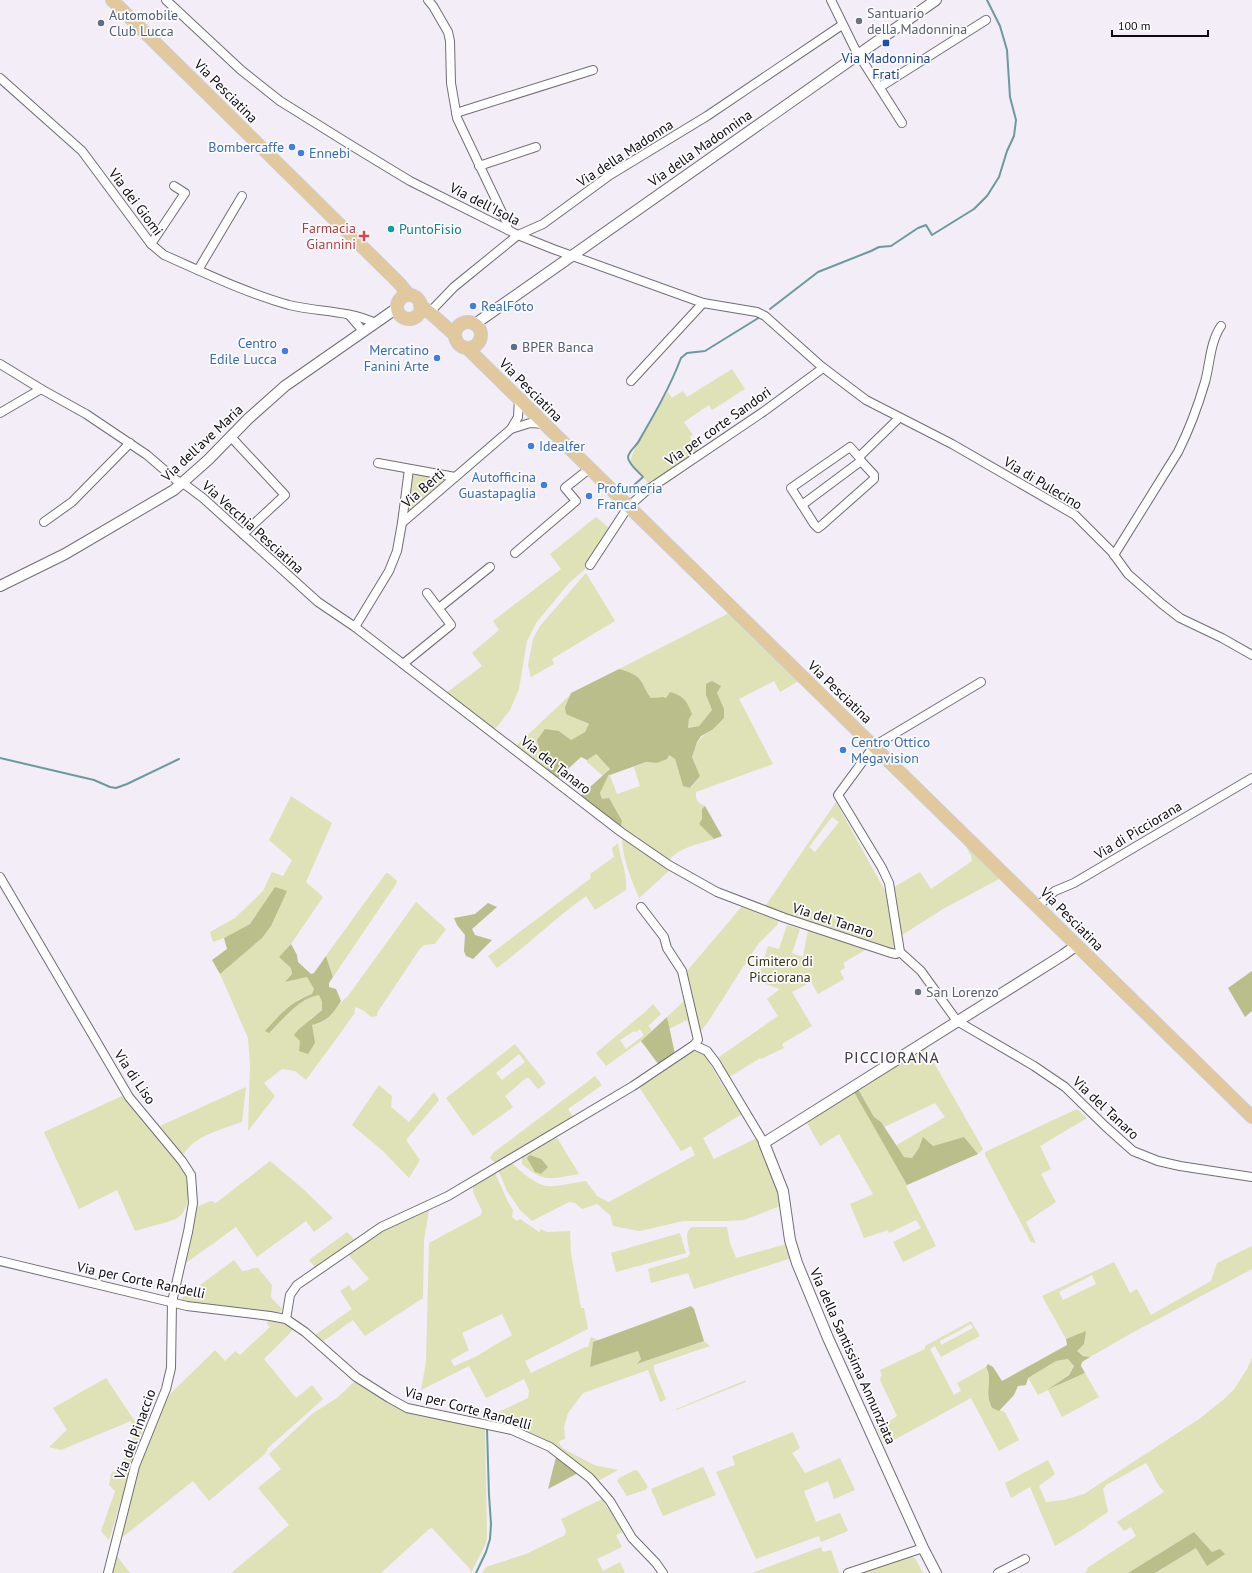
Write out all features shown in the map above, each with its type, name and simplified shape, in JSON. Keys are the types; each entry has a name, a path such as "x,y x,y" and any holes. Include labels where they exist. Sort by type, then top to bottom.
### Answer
{"main road":[{"name":"Via Pesciatina","path":"112,0 406,293 416,298 424,310 453,331 458,344 472,350 519,398 531,417 545,424 586,466 1038,906 1252,1117"},
{"path":"406,293 398,300 395,312 404,317 411,318 424,310"},
{"path":"453,331 466,322 478,324 481,336 479,342 472,350"}],"street":[{"name":"Via dell'Isola","path":"166,0 241,70 280,101 410,181 508,230 516,237 703,304 757,312 765,316 823,368"},
{"path":"428,0 448,32 450,41 451,83 457,118 506,220 508,230"},
{"path":"831,0 842,25 902,123"},
{"name":"Via della Madonnina","path":"478,324 572,256 936,0"},
{"path":"880,87 986,20"},
{"name":"Via della Madonna","path":"424,310 516,237 543,224 610,175 707,116 842,25"},
{"path":"456,113 593,70"},
{"name":"Via dei Giomi","path":"0,78 82,151 151,244 164,255 269,299 291,305 368,320 375,323"},
{"path":"479,166 536,147"},
{"path":"151,244 185,193 174,186"},
{"path":"198,270 242,196"},
{"path":"631,381 703,304"},
{"name":"Via dell'ave Maria","path":"0,586 65,554 182,484 265,403 285,386 363,331 395,312"},
{"path":"350,316 363,331"},
{"path":"1114,554 1178,452 1205,383 1216,333 1221,326"},
{"name":"Via Vecchia Pesciatina","path":"0,364 86,414 130,443 182,484 203,498 318,602 355,627 403,664"},
{"name":"Via di Pulecino","path":"823,368 866,400 952,444 1075,516 1114,554 1128,574 1145,590 1180,618 1222,638 1252,655"},
{"name":"Via per corte Sandori","path":"590,565 628,507 646,491 763,412 823,368"},
{"path":"0,413 41,389"},
{"path":"511,429 518,417 519,398"},
{"path":"511,429 531,417 525,413 518,417"},
{"path":"802,505 860,459 899,418"},
{"name":"Via Berti","path":"355,627 389,571 397,551 402,523 511,429"},
{"path":"231,437 286,495 243,534"},
{"path":"44,522 72,502 130,443"},
{"path":"850,447 860,459 874,475 874,479 818,528 791,488 850,447"},
{"path":"378,463 455,477"},
{"path":"515,553 576,501 565,488 586,466"},
{"path":"402,523 409,469"},
{"path":"439,608 490,567"},
{"path":"403,664 451,625 427,593"},
{"name":"Via del Tanaro","path":"403,664 621,832 669,865 691,878 717,892 784,918 891,953 896,954 900,952 921,971 957,1021 1065,1086 1105,1126 1133,1151 1158,1161 1180,1166 1252,1177"},
{"path":"900,952 889,883 882,868 838,795 874,746 981,682"},
{"name":"Via di Picciorana","path":"1038,906 1055,891 1074,883 1252,778"},
{"name":"Via di Liso","path":"0,877 129,1097 182,1161 191,1175 193,1203 172,1302"},
{"path":"286,1319 290,1295 297,1285 381,1227 448,1196 633,1086 694,1045 698,1040 682,971 667,948 664,937 640,907"},
{"path":"694,1045 707,1051 713,1059 764,1143 1077,945"},
{"name":"Via della Santissima Annunziata","path":"764,1143 783,1191 790,1240 797,1263 828,1338 923,1548 936,1573"},
{"name":"Via per Corte Randelli","path":"0,1261 187,1306 286,1319 304,1332 356,1377 407,1408 512,1430 550,1447 575,1464 597,1485 613,1506 632,1538 663,1573"},
{"name":"Via del Pinaccio","path":"108,1573 135,1466 166,1390 171,1368 172,1302"},
{"path":"848,1573 923,1548"},
{"path":"998,1573 1025,1559"}],"green space":[{"path":"732,369 745,389 712,410 709,405 684,422 693,435 690,437 699,452 648,483 630,461 638,440 668,392 672,398 683,391 687,397"},
{"path":"416,474 442,479 443,481 408,512 407,510 413,476"},
{"path":"596,517 609,528 584,570 569,583 536,623 527,641 519,689 510,710 497,727 493,729 446,693 482,666 472,653 499,630 493,621 561,569 550,554"},
{"path":"586,573 615,621 552,659 554,664 531,677 528,665 533,639 540,626"},
{"path":"731,612 800,680 780,692 774,681 739,699 773,764 696,792 698,801 700,804 705,806 702,809 702,819 699,824 714,839 685,849 670,859 665,858 621,826 622,821 602,799 600,793 609,773 617,794 640,786 634,767 646,762 657,763 669,755 675,759 683,786 691,788 700,776 692,757 699,741 704,735 712,730 719,700 717,693 706,695 712,710 699,726 688,728 689,719 692,714 666,698 651,698 637,676 619,669"},
{"path":"619,669 637,676 651,698 666,698 670,692 682,697 687,702 692,714 689,719 688,728 699,726 712,710 706,695 706,684 712,681 721,686 717,693 724,709 724,718 712,730 701,736 697,742 692,757 700,776 690,788 683,786 675,759 669,755 667,759 657,763 646,762 610,775 609,774 600,793 602,799 609,798 622,821 621,826 613,823 580,796 610,769 596,754 587,760 581,757 557,779 547,772 548,763 540,751 537,740 545,729 559,731 571,740 585,732 589,724 566,714 565,707 571,693"},
{"path":"570,695 565,707 578,719 589,725 585,732 571,740 559,731 540,751 548,763 547,772 516,746"},
{"path":"596,754 610,768 603,776 587,762 587,760"},
{"path":"291,796 332,823 306,882 323,897 291,944 279,957 291,968 292,974 286,982 307,977 314,989 312,994 299,999 270,1033 298,1005 305,1000 319,995 322,1002 322,1010 311,1018 299,1046 312,1025 329,1017 348,996 416,902 446,929 435,944 424,945 419,950 377,1013 377,1016 371,1017 356,1007 354,1011 355,1013 306,1080 295,1071 282,1069 264,1083 275,1096 248,1131 250,1065 248,1038 220,974 262,938 271,926 275,887 250,924 224,938 213,942 210,932 235,918 263,891 272,872 283,876 292,860 269,840"},
{"path":"836,802 885,891 896,938 896,949 894,950 764,908","holes":["832,817 839,822 815,852 809,847"]},
{"path":"705,806 722,836 714,839 699,824 702,819 702,809"},
{"path":"624,838 670,870 639,898 630,877 626,862 622,839"},
{"path":"618,843 625,873 626,890 595,910 586,896 563,913 497,968 488,956 591,878 590,874 614,857 612,848"},
{"path":"965,844 1001,878 943,909 899,937 892,888 920,872 931,889 972,861"},
{"path":"386,873 397,881 396,884 333,977 326,956"},
{"path":"275,887 287,891 271,926 262,938 220,974 212,960 227,949 224,938 250,924"},
{"path":"488,903 497,907 472,929 475,935 492,940 473,959 466,956 464,951 465,935 457,925 454,918 475,914"},
{"path":"743,905 776,918 778,924 759,943 700,1032 687,971"},
{"name":"Cimitero di Picciorana","path":"787,925 800,929 792,953 803,957 808,930 868,946 867,949 843,963 845,968 840,971 844,979 818,994 811,982 792,992 812,1026 782,1044 784,1048 761,1059 760,1058 728,1078 716,1059 778,1016 767,999 780,989 757,981 768,946 779,949"},
{"path":"291,944 297,955 298,962 311,974 314,973 326,956 333,977 329,983 329,987 336,989 341,1001 329,1017 322,1022 312,1025 315,1043 308,1054 299,1051 300,1041 294,1035 322,1010 322,1002 319,995 305,1000 298,1005 269,1033 265,1031 291,1005 312,994 314,989 307,977 285,982 292,974 291,968 279,957"},
{"path":"1252,971 1252,1011 1245,1017 1228,988"},
{"path":"686,999 694,1039 687,1020 669,1029 667,1017"},
{"path":"653,1004 661,1014 648,1026 652,1030 641,1041 606,1066 596,1053","holes":["640,1029 644,1035 626,1049 620,1040"]},
{"path":"667,1017 675,1054 659,1065 641,1041"},
{"path":"515,1044 546,1083 538,1089 529,1078 526,1078 505,1096 513,1107 473,1136 446,1098","holes":["519,1054 525,1062 502,1080 496,1073"]},
{"path":"925,1047 983,1149 978,1154 964,1137 933,1146 919,1148 912,1158 904,1157 895,1146 945,1117 935,1103 884,1127 881,1122 874,1117 858,1089"},
{"path":"696,1051 705,1055 721,1083 742,1114 703,1138 714,1159 757,1138 777,1190 780,1206 744,1220 683,1221 640,1231 613,1226 610,1215 597,1204 582,1209 575,1203 569,1202 532,1221 520,1210 507,1191 499,1172 501,1166 506,1163 513,1164 529,1178 543,1185 556,1186 586,1181 597,1196 609,1202 695,1155 691,1146 681,1151 639,1087 689,1052"},
{"path":"595,1076 602,1085 568,1109 573,1117 497,1163 490,1158 493,1153"},
{"path":"379,1085 392,1096 391,1107 409,1122 434,1092 439,1100 406,1140 420,1160 409,1178 383,1151 352,1125"},
{"path":"246,1087 242,1122 201,1138 188,1148 183,1155 160,1126"},
{"path":"858,1089 874,1117 881,1122 904,1157 912,1158 919,1148 923,1137 933,1146 964,1137 978,1154 907,1185 854,1092"},
{"path":"854,1092 907,1185 906,1186 936,1246 903,1262 893,1242 921,1228 916,1220 889,1233 888,1230 864,1238 850,1204 873,1194 839,1134 820,1146 806,1121"},
{"path":"122,1096 136,1110 176,1159 185,1174 188,1184 187,1203 183,1213 179,1217 135,1231 117,1190 79,1209 44,1132"},
{"path":"1077,1109 1087,1118 1040,1146 1051,1169 1041,1174 1056,1202 1026,1222 1036,1243 1031,1242 985,1155 985,1152"},
{"path":"556,1136 579,1174 555,1178 543,1177 537,1175 522,1164 522,1158 524,1155"},
{"path":"530,1155 541,1159 548,1167 541,1174 535,1172 527,1158"},
{"path":"270,1161 302,1188 333,1218 314,1232 306,1221 257,1257 236,1227 183,1265 194,1208 211,1201 216,1203"},
{"path":"495,1173 513,1210 512,1217 517,1221 520,1219 539,1232 541,1229 547,1232 570,1231 571,1254 581,1308 584,1308 588,1329 525,1361 531,1373 585,1347 588,1347 591,1337 598,1340 593,1342 590,1367 638,1351 641,1359 638,1364 704,1341 710,1346 654,1365 654,1370 666,1399 660,1402 648,1370 583,1393 568,1413 564,1427 565,1439 559,1441 560,1445 564,1449 594,1465 618,1470 600,1480 597,1480 570,1456 540,1437 518,1428 488,1420 488,1417 528,1398 529,1391 524,1379 486,1398 469,1366 421,1390 426,1362 429,1243 481,1215 482,1211 473,1192 473,1186","holes":["502,1314 512,1335 475,1357 454,1366 451,1360 469,1350 462,1333"]},
{"path":"429,1210 424,1240 423,1298 365,1336 353,1320 322,1342 315,1335 352,1309 340,1291 349,1285 353,1291 369,1279 347,1253 384,1228"},
{"path":"692,1227 727,1227 730,1243 736,1258 787,1244 792,1258 694,1289 688,1273 651,1283 648,1269 688,1257 690,1254 687,1236 689,1229"},
{"path":"347,1232 355,1240 316,1268 309,1260"},
{"path":"680,1233 686,1253 616,1272 611,1253"},
{"path":"1252,1246 1252,1269 1090,1357 1082,1355 1077,1351 1072,1337 1066,1339 1042,1296 1114,1262 1130,1293 1137,1289 1151,1315 1211,1281 1217,1263","holes":["1092,1275 1096,1284 1063,1300 1059,1292"]},
{"path":"234,1260 242,1271 258,1268 272,1285 271,1297 282,1308 281,1311 277,1313 187,1303 181,1299"},
{"path":"691,1306 694,1309 704,1341 637,1364 641,1359 638,1351 590,1367 593,1342"},
{"path":"268,1319 291,1326 294,1329 264,1359 296,1398 312,1385 323,1399 268,1448 265,1454 209,1501 193,1481 114,1544 137,1463 165,1399 215,1350 225,1361 235,1351 240,1355 270,1327 267,1324"},
{"path":"971,1321 980,1336 941,1357 935,1346 930,1349 954,1395 961,1391 957,1383 986,1367 989,1377 989,1402 992,1408 1005,1412 1019,1440 999,1451 971,1398 885,1445 877,1429 897,1416 880,1380 880,1377 882,1376 880,1370 925,1349 925,1346","holes":["971,1324 973,1328 941,1345 940,1341"]},
{"path":"1086,1331 1084,1344 1077,1351 1083,1356 1090,1357 1082,1362 1081,1366 1085,1373 1047,1390 1069,1375 1074,1366 1068,1359 1056,1361 1028,1378 1026,1385 1018,1386 1014,1395 999,1411 992,1408 988,1396 989,1377 986,1367 988,1364 993,1367 1002,1381 1067,1345 1066,1339"},
{"path":"1252,1358 1252,1573 1155,1573 1196,1548 1212,1552 1194,1532 1128,1573 1084,1573 1087,1571 1087,1568 1136,1536 1131,1527 1124,1531 1117,1522 1164,1492 1146,1463 1106,1485 1103,1489 1108,1512 1055,1546 1030,1487 1011,1498 1005,1483 1048,1460 1055,1474 1039,1486 1046,1502 1064,1500 1084,1494 1199,1419 1223,1400 1235,1388"},
{"path":"1068,1359 1074,1365 1069,1374 1050,1389 1085,1373 1099,1397 1062,1417 1048,1390 1038,1395 1028,1378 1056,1361"},
{"path":"106,1378 142,1432 109,1540 101,1531 115,1491 109,1485 111,1473 119,1471 133,1437 131,1421 61,1450 49,1447 67,1430 53,1408"},
{"path":"746,1380 746,1382 676,1410 676,1409"},
{"path":"355,1381 408,1413 485,1429 487,1535 486,1543 471,1573 470,1569 432,1528 429,1529 381,1573 231,1573 289,1525 258,1488 281,1469 269,1454 312,1414 337,1398"},
{"path":"793,1432 800,1448 792,1453 805,1473 840,1458 855,1490 834,1499 828,1481 804,1491 816,1522 840,1513 848,1531 821,1542 819,1536 756,1559 716,1472 735,1465 732,1456"},
{"path":"556,1457 578,1473 548,1489"},
{"path":"703,1467 716,1495 663,1516 651,1489"},
{"path":"635,1470 638,1471 648,1487 645,1490 627,1496 617,1481 619,1478"},
{"path":"602,1499 623,1532 616,1535 622,1547 597,1559 603,1571 620,1562 625,1573 482,1573 486,1567 526,1554 565,1535 566,1531 561,1519"},
{"path":"1194,1532 1212,1552 1220,1549 1225,1554 1207,1566 1196,1548 1155,1573 1128,1573"},
{"path":"821,1547 823,1552 831,1550 839,1572 838,1573 752,1573"},
{"path":"117,1556 130,1573 110,1573 114,1557"},
{"path":"908,1556 915,1558 923,1573 862,1573"}],"waterway":[{"path":"770,309 818,272 879,247 891,246 918,228 926,225 932,235 974,209 987,196 999,177 1007,151 1014,136 1016,120 1010,97 1007,50 1000,26 987,0"},
{"path":"623,495 643,477 634,468 628,460 628,457 657,410 681,358 687,353 705,351 760,317"},
{"path":"0,758 94,780 116,788 179,759"},
{"path":"476,1573 486,1552 490,1539 491,1524 487,1429"}],"place":[{"name":"Santuario della Madonnina","path":"859,21"},
{"name":"Automobile Club Lucca","path":"101,23"},
{"name":"Via Madonnina Frati","path":"886,43"},
{"name":"Bombercaffe","path":"292,147"},
{"name":"Ennebi","path":"301,153"},
{"name":"PuntoFisio","path":"391,229"},
{"name":"Farmacia Giannini","path":"364,236"},
{"name":"RealFoto","path":"473,306"},
{"name":"BPER Banca","path":"514,347"},
{"name":"Centro Edile Lucca","path":"285,351"},
{"name":"Mercatino Fanini Arte","path":"437,358"},
{"name":"Idealfer","path":"531,446"},
{"name":"Autofficina Guastapaglia","path":"544,485"},
{"name":"Profumeria Franca","path":"589,496"},
{"name":"Centro Ottico Megavision","path":"843,750"},
{"name":"San Lorenzo","path":"918,992"}],"district":[{"name":"PICCIORANA","path":"892,1057"}]}
